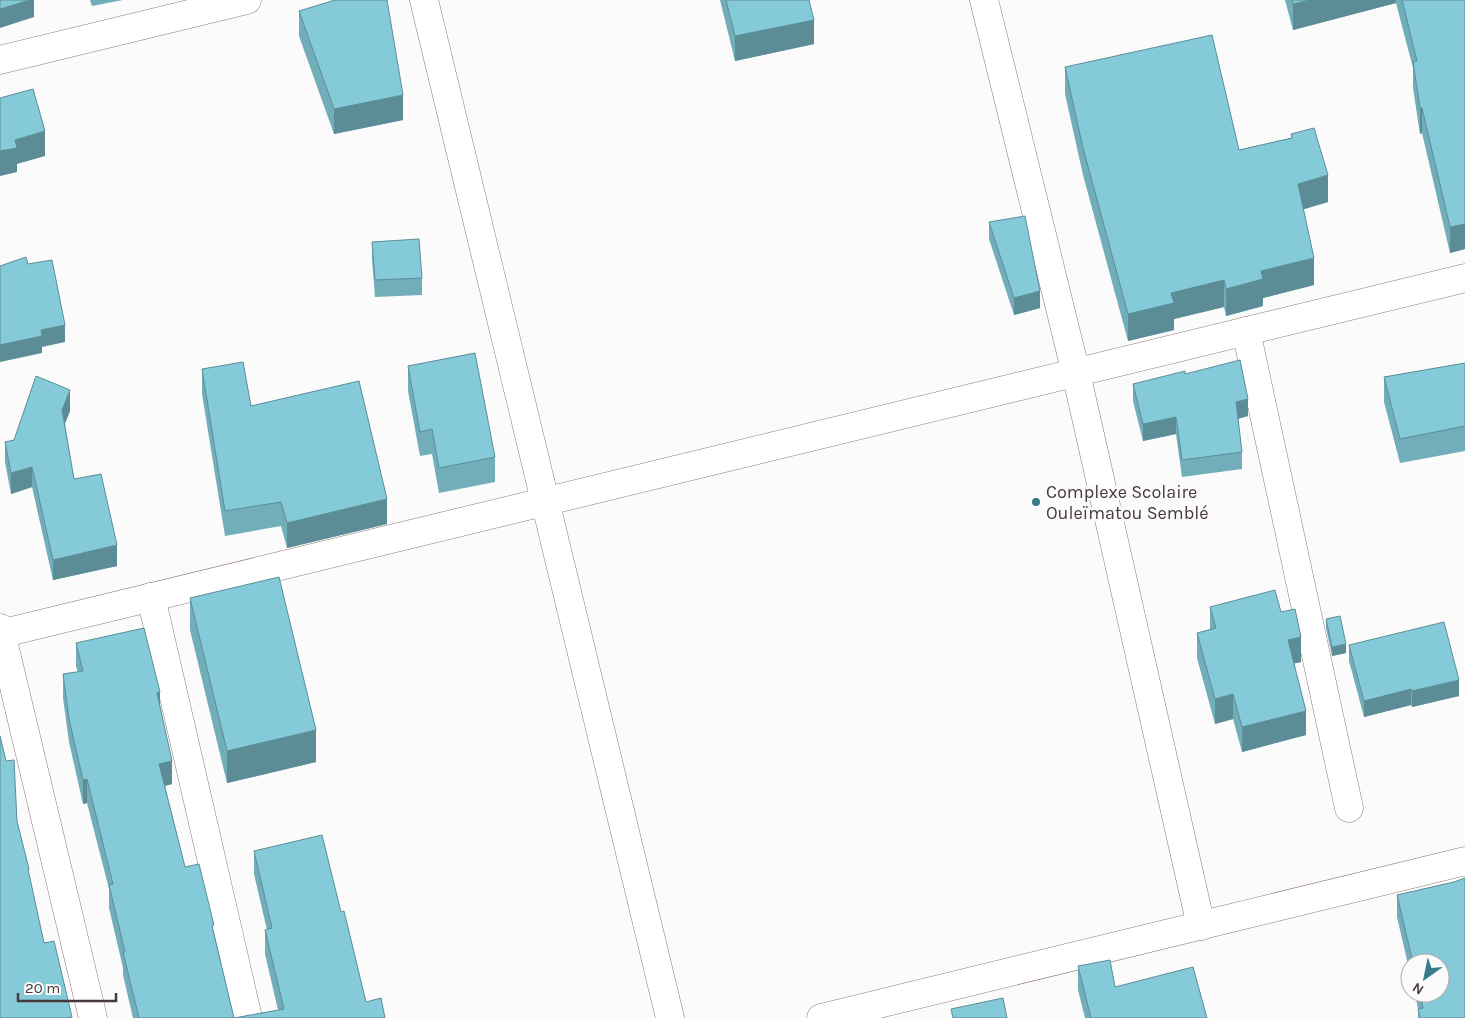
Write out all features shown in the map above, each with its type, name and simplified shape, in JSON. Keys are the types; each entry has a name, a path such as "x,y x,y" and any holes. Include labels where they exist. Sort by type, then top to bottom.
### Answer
{"street":[{"path":"0,60 247,0"},
{"path":"424,0 670,1018"},
{"path":"984,0 1076,372 1201,926"},
{"path":"93,1018 0,632 545,502 1465,278"},
{"path":"1246,331 1350,808"},
{"path":"151,597 248,1018"},
{"path":"821,1018 1465,861"}],"building":[{"path":"0,0 30,0 0,9"},
{"path":"335,0 387,0 403,95 334,109 299,11"},
{"path":"726,0 809,0 814,20 735,36"},
{"path":"1292,0 1310,0 1293,4"},
{"path":"1402,0 1465,0 1465,224 1450,227 1422,108 1420,108 1413,62 1417,61"},
{"path":"1212,35 1239,150 1292,138 1291,134 1314,128 1328,175 1298,184 1314,258 1261,271 1263,279 1226,289 1224,280 1171,293 1174,303 1128,314 1083,148 1065,67"},
{"path":"33,89 45,131 15,140 17,148 0,151 0,98"},
{"path":"1025,216 1040,291 1014,298 989,222"},
{"path":"419,239 422,278 375,280 372,242"},
{"path":"26,257 28,264 52,260 65,325 41,330 42,336 0,345 0,266"},
{"path":"475,353 495,457 439,468 432,429 420,432 408,366"},
{"path":"1240,360 1248,399 1236,402 1242,452 1182,460 1176,417 1143,424 1133,384 1185,371 1185,374"},
{"path":"243,362 251,406 359,381 387,499 287,523 281,502 225,511 202,369"},
{"path":"1465,363 1465,426 1400,439 1384,377"},
{"path":"36,376 70,390 62,410 74,479 101,474 117,545 53,560 32,467 11,473 5,442 14,440"},
{"path":"279,577 316,730 227,751 190,598"},
{"path":"1275,590 1281,612 1295,609 1301,637 1288,640 1306,711 1242,727 1233,694 1215,699 1197,633 1216,628 1210,607"},
{"path":"1340,616 1346,644 1332,647 1326,619"},
{"path":"1444,622 1459,680 1412,691 1411,689 1364,701 1349,645"},
{"path":"144,628 160,692 157,693 172,761 159,764 185,867 199,864 234,1018 139,1018 109,885 113,884 87,779 83,780 69,719 63,674 83,671 76,643"},
{"path":"0,736 6,761 14,760 17,821 44,943 54,941 72,1017 0,1018"},
{"path":"322,835 341,912 344,911 366,1002 381,998 385,1018 234,1018 284,1009 265,930 272,928 254,851"},
{"path":"1465,878 1465,1018 1420,1018 1418,1009 1423,1008 1422,1003 1450,1003 1450,953 1411,953 1397,895"},
{"path":"1110,960 1115,987 1193,967 1207,1018 1091,1018 1078,966"},
{"path":"1003,998 1007,1018 953,1018 951,1009"}],"place":[{"name":"Complexe Scolaire Ouleïmatou Semblé","path":"1036,502"}]}
